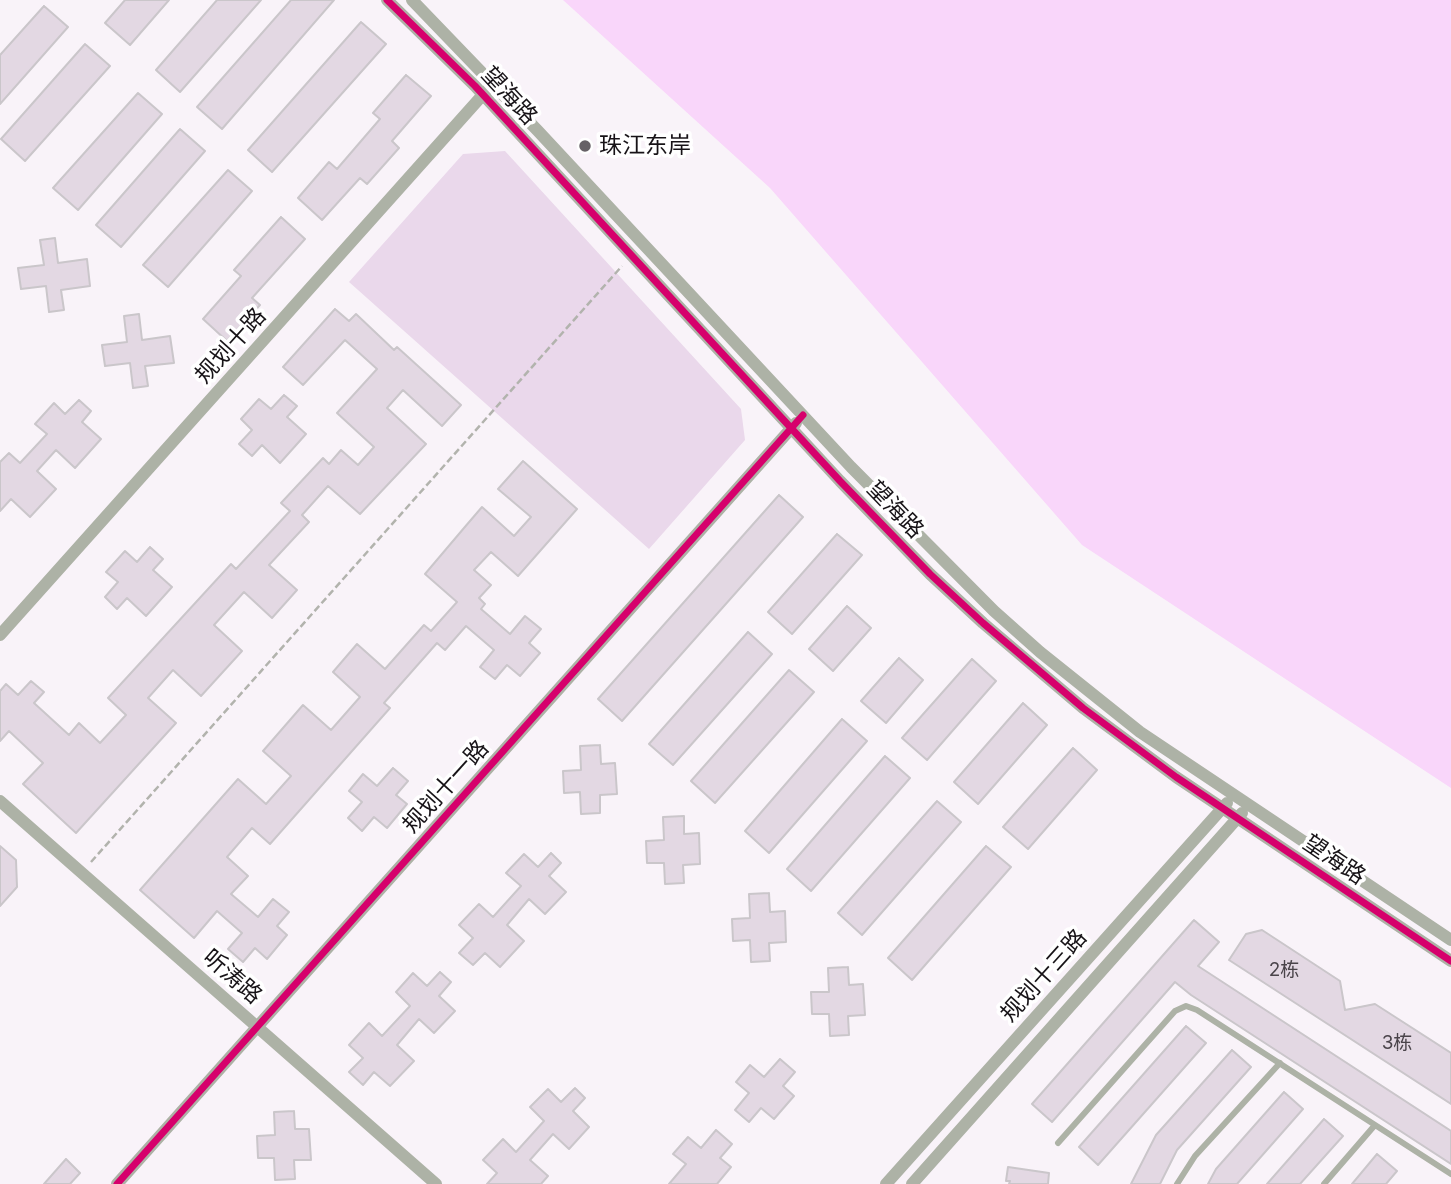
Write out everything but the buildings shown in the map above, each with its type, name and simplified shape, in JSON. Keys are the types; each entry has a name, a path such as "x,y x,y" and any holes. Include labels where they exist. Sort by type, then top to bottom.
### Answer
{"street":[{"name":"望海路","path":"387,0 483,95 791,429 930,574 1011,648 1083,708 1222,808 1451,961"},
{"name":"望海路","path":"412,0 943,562 1040,652 1140,732 1451,940"},
{"name":"规划十路","path":"0,635 493,84"},
{"name":"规划十一路","path":"117,1184 803,415"},
{"name":"规划十三路","path":"886,1184 1234,795"},
{"name":"听涛路","path":"0,801 436,1184"},
{"name":"规划十三路","path":"912,1184 1250,805"}],"lane":[{"path":"1058,1143 1180,1007 1192,1007 1451,1174"},
{"path":"1177,1184 1195,1156 1280,1063"},
{"path":"1324,1184 1375,1125"}],"path":[{"path":"82,873 630,256"}],"shaded area":[{"path":"563,0 1451,0 1451,788 1082,545 770,188"},
{"path":"505,151 741,409 745,440 649,549 349,282 463,154"}],"cycle path":[{"path":"387,0 475,86 840,481 930,574 983,623 1083,708 1176,777 1451,961"},
{"path":"117,1184 803,415"}],"place":[{"name":"珠江东岸","path":"585,146"}]}
